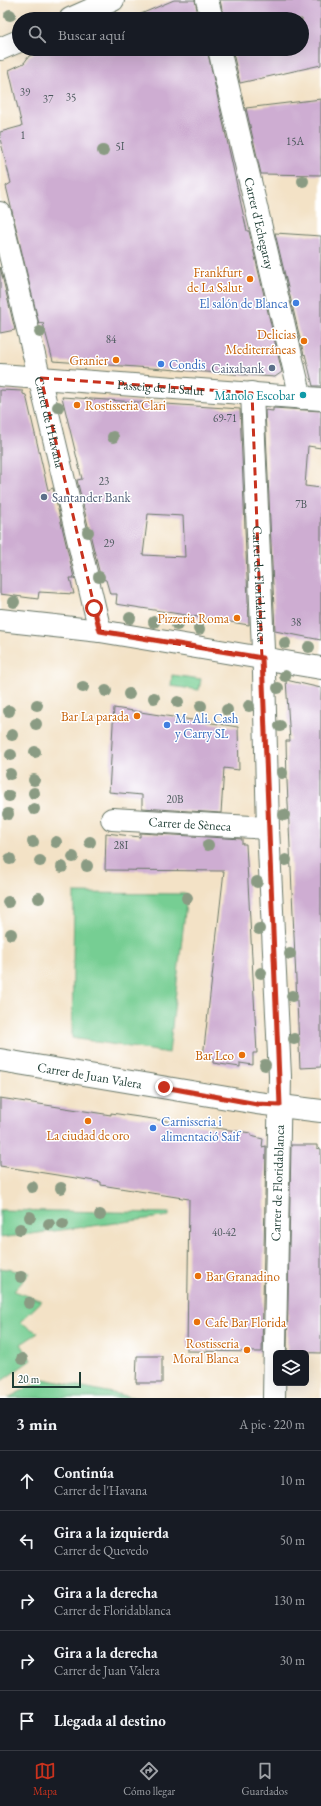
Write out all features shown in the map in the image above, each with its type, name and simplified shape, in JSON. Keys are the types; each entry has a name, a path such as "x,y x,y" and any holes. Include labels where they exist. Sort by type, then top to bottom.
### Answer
{"street":[{"path":"86,12 113,0"},
{"path":"207,0 210,12"},
{"path":"0,49 12,44"},
{"name":"Carrer d'Echegaray","path":"221,56 273,280 311,399"},
{"name":"Carrer de l'Havana","path":"0,214 41,378 100,631"},
{"name":"Passeig de la Salut","path":"0,375 252,393 311,399"},
{"name":"Carrer de Floridablanca","path":"252,393 280,1105 276,1215 274,1398"},
{"path":"0,620 100,631 321,668"},
{"name":"Carrer de Sèneca","path":"112,819 268,828"},
{"name":"Carrer de Juan Valera","path":"0,1060 257,1104 280,1105 321,1112"}],"highlighted area":[{"path":"41,378 252,393 262,658 100,631"}],"green space":[{"path":"172,675 201,679 199,690 171,686"},
{"path":"74,893 187,894 169,1053 72,1038"},
{"path":"0,1210 169,1213 169,1216 0,1238"},
{"path":"0,1268 30,1273 14,1291 42,1301 20,1322 38,1333 21,1344 31,1360 0,1382"},
{"path":"44,1379 137,1398 8,1398"}],"building":[{"path":"174,0 195,0 198,12 146,12"},
{"path":"220,0 321,0 321,65 240,83 234,56 309,56 309,12 223,12"},
{"path":"29,56 209,56 247,231 249,231 282,372 275,377 53,361 43,323 39,324 6,186 11,183 0,139 0,132 22,126 9,70 24,63"},
{"path":"321,99 321,175 261,174 246,108"},
{"path":"275,233 321,236 321,386 313,386 305,354 304,355"},
{"path":"0,267 15,330 0,333"},
{"path":"0,390 23,391 23,394 26,395 48,490 53,488 74,578 70,578 74,594 39,592 38,599 0,594"},
{"path":"62,397 240,409 249,625 116,604 117,594 110,594 106,580 101,579 77,480 82,479","holes":["148,514 183,516 185,557 143,555"]},
{"path":"273,408 321,411 321,448 308,446 305,486 321,488 321,640 275,631 265,410 273,411"},
{"path":"286,680 321,688 321,1067 300,1068 287,781 286,741 290,741"},
{"path":"114,708 238,727 239,770 224,768 221,813 142,808 142,795 109,792"},
{"path":"106,833 140,837 140,833 242,839 242,844 246,844 257,1053 253,1053 253,1065 240,1063 240,1067 213,1063 213,1059 203,1057 224,871 105,870"},
{"path":"0,1098 111,1115 111,1113 251,1133 251,1136 263,1139 262,1147 266,1146 262,1352 187,1351 189,1199 101,1185 101,1182 0,1166"},
{"path":"291,1145 317,1145 317,1148 321,1149 321,1353 309,1353 309,1350 287,1350"},
{"path":"137,1356 162,1356 162,1383 136,1383"}],"place":[{"name":"Frankfurt de La Salut","path":"250,279"},
{"name":"El salón de Blanca","path":"296,303"},
{"name":"Delicias Mediterráneas","path":"304,341"},
{"name":"Granier","path":"116,360"},
{"name":"Condis","path":"161,364"},
{"name":"Caixabank","path":"272,368"},
{"name":"Manolo Escobar","path":"303,395"},
{"name":"Rostisseria Clari","path":"77,405"},
{"name":"Santander Bank","path":"44,497"},
{"name":"Pizzeria Roma","path":"237,618"},
{"name":"Bar La parada","path":"137,716"},
{"name":"M. Ali. Cash y Carry SL","path":"167,725"},
{"name":"Bar Leo","path":"242,1055"},
{"name":"La ciudad de oro","path":"88,1121"},
{"name":"Carnisseria i alimentació Saif","path":"153,1128"},
{"name":"Bar Granadino","path":"198,1276"},
{"name":"Cafe Bar Florida","path":"197,1322"},
{"name":"Rostisseria Moral Blanca","path":"247,1350"}],"route":[{"path":"94,608 100,631 262,658 264,673 268,828 280,1076 280,1105 257,1104 164,1087"}]}
